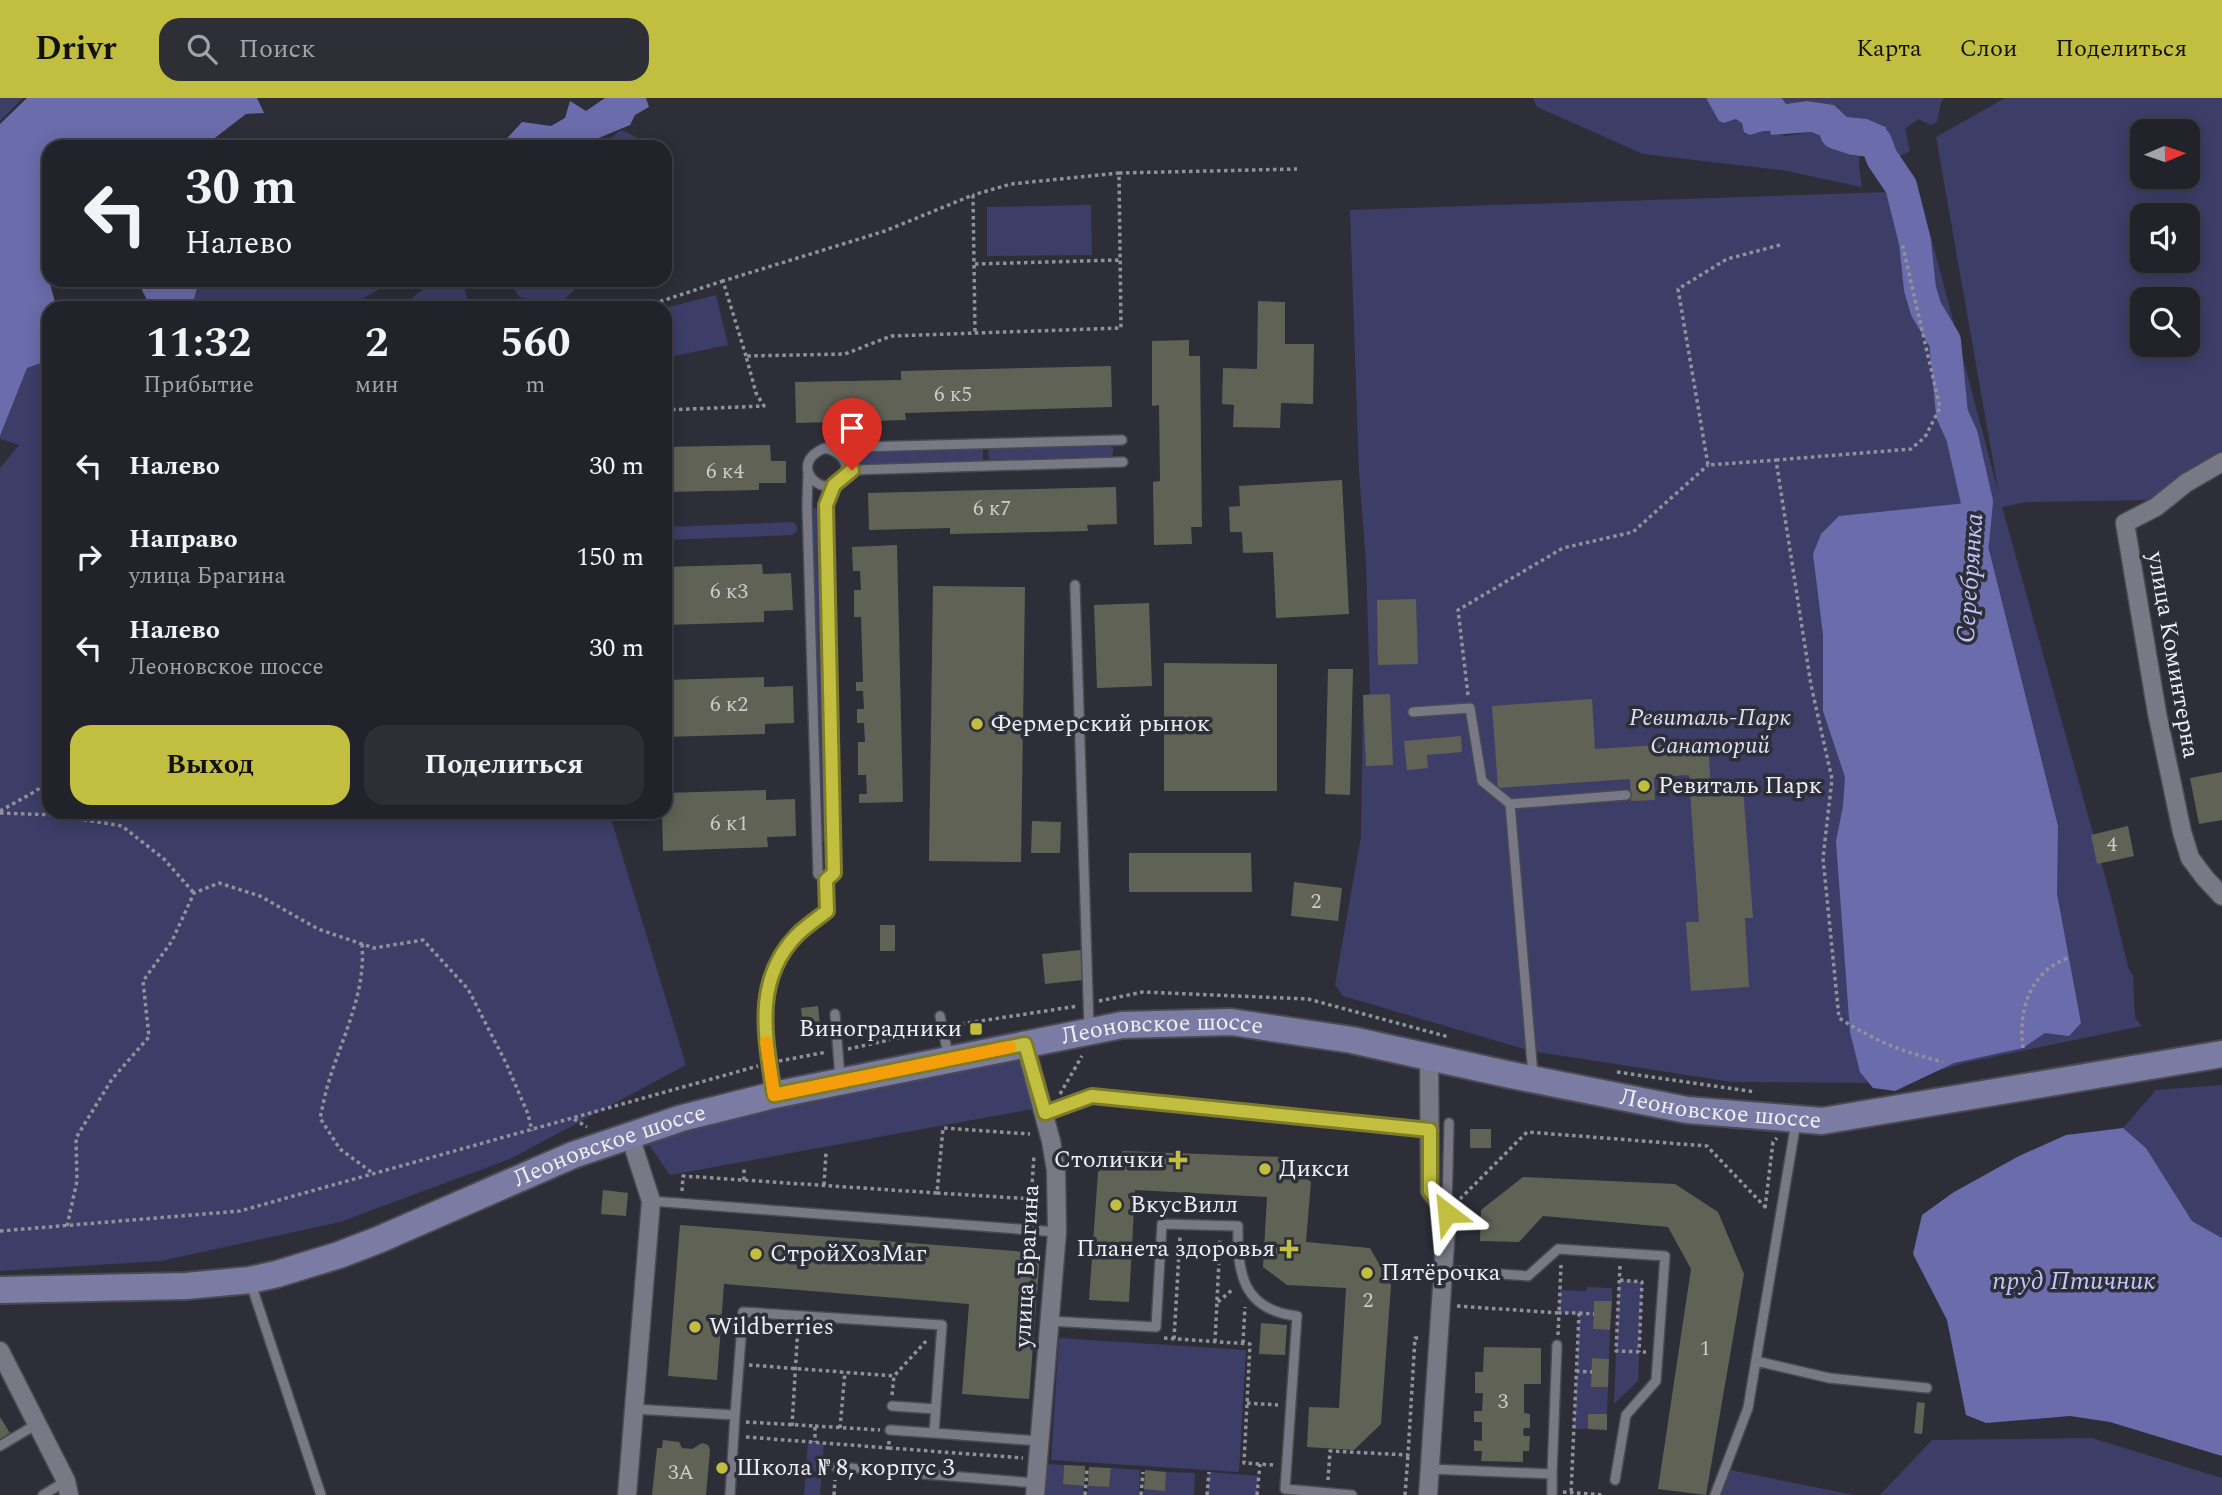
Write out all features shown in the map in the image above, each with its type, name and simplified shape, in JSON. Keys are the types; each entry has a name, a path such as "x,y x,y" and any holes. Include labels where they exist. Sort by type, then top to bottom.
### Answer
{"main road":[{"name":"Леоновское шоссе","path":"0,1290 186,1286 250,1280 277,1274 339,1255 573,1155 682,1118 774,1095 1025,1044 1086,1044 1122,1026 1231,1022 1352,1040 1687,1110 1822,1121 2222,1054"}],"street":[{"name":"улица Коминтерна","path":"2222,462 2186,483 2155,507 2125,523 2159,726 2182,832 2190,858 2222,896"},
{"name":"улица Брагина","path":"1025,1044 1047,1112 1056,1170 1057,1232 1035,1489"},
{"path":"1428,1495 1447,1213 1430,1191 1429,1057"},
{"path":"627,1495 651,1201 630,1136"},
{"path":"0,1352 68,1488"}],"lane":[{"path":"826,880 818,874 807,505 808,462 814,452 825,448 1122,439"},
{"path":"825,448 836,450 843,458 846,467 844,476"},
{"path":"826,880 834,873 826,505 834,485 852,470 1123,461"},
{"path":"808,474 814,482 823,486 834,485"},
{"path":"1075,585 1086,1044"},
{"path":"1413,712 1470,708 1482,781 1510,804 1626,795"},
{"path":"1510,804 1534,1080"},
{"path":"774,1095 765,1032 765,998 776,964 783,954 797,935 827,911 826,880"},
{"path":"835,1014 841,1081"},
{"path":"940,1016 949,1059"},
{"path":"1047,1112 1092,1096 1430,1130"},
{"path":"1715,1495 1748,1408 1796,1119"},
{"path":"1447,1213 1449,1123"},
{"path":"651,1201 1057,1232"},
{"path":"1050,1321 1156,1327 1162,1224 1238,1226 1240,1272 1253,1295 1278,1312 1297,1317 1285,1489 1352,1495"},
{"path":"1443,1270 1528,1276 1559,1249 1665,1256 1657,1381 1626,1415 1615,1480"},
{"path":"250,1280 321,1495"},
{"path":"730,1495 743,1312 942,1325 934,1433"},
{"path":"1552,1493 1557,1345"},
{"path":"1756,1361 1829,1378 1927,1388"},
{"path":"892,1406 935,1409"},
{"path":"634,1409 734,1418"},
{"path":"0,1446 37,1423"},
{"path":"890,1430 1039,1441"},
{"path":"836,1467 1035,1489"},
{"path":"1430,1469 1552,1474"},
{"path":"43,1495 68,1488"}],"path":[{"path":"662,301 885,231 973,195 1011,184 1119,173 1297,169"},
{"path":"746,356 845,354 891,336 1121,328 1119,173"},
{"path":"973,195 975,333"},
{"path":"1470,708 1458,610 1563,548 1633,532 1708,465 1911,449 1926,437 1940,408 1902,243"},
{"path":"1708,465 1678,289 1727,259 1780,245"},
{"path":"974,264 1120,260"},
{"path":"672,410 764,406 755,393 723,281"},
{"path":"1776,460 1811,685 1832,779 1823,858 1839,1018 1872,1039 1903,1052 1943,1062"},
{"path":"0,812 42,786"},
{"path":"0,812 42,814"},
{"path":"80,819 122,826 164,859 194,893"},
{"path":"67,1226 77,1181 76,1138 112,1079 149,1037 143,981 172,941 194,893 219,883 260,896 318,929 374,948 424,940 468,989 506,1063 532,1130"},
{"path":"362,944 364,968 349,1028 328,1082 320,1118 340,1149 374,1174"},
{"path":"2023,1048 2023,1010 2030,988 2043,971 2070,957"},
{"path":"1047,1112 1086,1044"},
{"path":"1765,1208 1773,1142 1796,1119"},
{"path":"937,1193 943,1128 1036,1135"},
{"path":"1447,1213 1527,1132 1707,1146 1779,1222"},
{"path":"1030,1230 1035,1148"},
{"path":"824,1185 826,1153"},
{"path":"744,1167 744,1180"},
{"path":"681,1203 683,1176 1032,1199"},
{"path":"1174,1339 1181,1224"},
{"path":"1215,1342 1220,1226"},
{"path":"1557,1345 1561,1249"},
{"path":"1179,1251 1219,1252"},
{"path":"1620,1253 1616,1350 1658,1353"},
{"path":"1219,1262 1226,1269"},
{"path":"1619,1280 1642,1282 1639,1352"},
{"path":"1217,1303 1232,1290 1239,1297"},
{"path":"1243,1343 1245,1304"},
{"path":"1441,1305 1594,1314"},
{"path":"1569,1493 1579,1314"},
{"path":"792,1426 799,1315"},
{"path":"892,1406 894,1376 942,1325"},
{"path":"1160,1338 1250,1344 1244,1463 1286,1466"},
{"path":"1405,1495 1415,1338 1439,1340"},
{"path":"739,1364 894,1376"},
{"path":"1576,1371 1592,1372"},
{"path":"840,1428 845,1372"},
{"path":"1247,1403 1291,1405"},
{"path":"734,1418 792,1426 890,1430 889,1448"},
{"path":"814,1442 816,1426"},
{"path":"733,1436 1038,1460"},
{"path":"1328,1493 1330,1451 1408,1455"},
{"path":"1258,1495 1260,1464"},
{"path":"1085,1495 1087,1470"},
{"path":"1141,1495 1143,1472"},
{"path":"1207,1495 1209,1472"},
{"path":"1552,1493 1603,1495"}],"green space":[{"path":"0,98 23,98 0,121"},
{"path":"1533,98 1706,98 1725,123 1736,119 1786,136 1811,132 1860,151 1862,187 1781,170 1643,154 1537,107"},
{"path":"1782,98 1944,98 1937,122 1931,125 1918,119 1905,129 1910,151 1896,158 1886,140 1885,126 1867,119 1847,117 1834,105 1807,101 1786,104"},
{"name":"Ревиталь-Парк Санаторий","path":"2005,98 2222,98 2222,464 2153,500 2027,502 2002,507 2128,967 2133,976 2135,1018 2142,1026 1964,1063 1898,1083 1732,1082 1531,1051 1343,996 1335,985 1361,836 1363,695 1370,694 1350,210 1919,191 1999,495 1936,137"},
{"path":"621,130 643,140 609,140"},
{"path":"1091,205 1092,255 987,256 987,207"},
{"path":"180,287 383,287 358,301 192,301"},
{"path":"425,287 464,287 467,301 409,301"},
{"path":"513,287 577,287 562,301 536,301 519,297"},
{"path":"716,295 728,345 672,357 672,306"},
{"path":"42,362 42,819 611,819 686,1065 510,1159 340,1222 161,1261 0,1271 0,468 19,445 0,439 0,436 27,367"},
{"path":"1109,445 1113,448 1110,457 989,460 988,449"},
{"path":"983,449 983,461 856,464 853,461 856,453"},
{"path":"814,508 822,511 828,842 820,840"},
{"path":"793,522 797,531 793,535 672,540 672,527"},
{"path":"995,1056 1022,1060 1033,1109 670,1175 645,1139 712,1116"},
{"path":"2222,1085 2222,1238 2192,1221 2146,1148 2123,1128 2156,1090"},
{"path":"1619,1280 1642,1282 1638,1381 1614,1404"},
{"path":"1587,1287 1612,1288 1612,1301 1594,1301 1593,1329 1610,1330 1609,1359 1592,1358 1592,1387 1608,1387 1607,1414 1589,1414 1588,1429 1574,1429 1579,1314 1559,1313 1560,1290 1586,1291"},
{"path":"1059,1338 1246,1350 1239,1472 1051,1460"},
{"path":"2092,1438 2222,1478 2222,1495 1880,1495 1932,1440"},
{"path":"808,1442 824,1443 820,1495 804,1495"},
{"path":"1046,1464 1064,1465 1063,1484 1084,1486 1083,1495 1044,1495"},
{"path":"1111,1468 1140,1470 1139,1495 1087,1495 1088,1486 1109,1487"},
{"path":"1725,1469 1854,1495 1717,1495"},
{"path":"1166,1472 1195,1473 1194,1495 1143,1495 1144,1489 1165,1490"},
{"path":"1209,1472 1259,1476 1257,1495 1207,1495"}],"water":[{"path":"27,98 257,98 264,113 246,114 212,140 42,140 42,287 51,287 55,301 42,301 42,363 27,368 0,436 0,124"},
{"path":"605,98 646,98 649,107 635,115 630,125 594,140 505,140 522,122 551,126 565,118 570,101 586,111"},
{"path":"1706,98 1782,98 1786,104 1807,101 1834,105 1847,117 1867,119 1886,127 1886,140 1860,151 1811,132 1771,135 1770,131 1763,131 1750,135 1744,132 1742,123 1736,119 1724,123 1719,121"},
{"path":"140,287 197,288 193,301 148,301"},
{"path":"1977,502 2058,826 2057,894 2081,1023 2069,1036 2045,1033 2023,1048 1954,1063 1895,1091 1873,1088 1860,1072 1850,1032 1836,841 1845,777 1823,711 1823,635 1813,554 1821,534 1839,516"},
{"name":"пруд Птичник","path":"2123,1128 2146,1148 2192,1221 2222,1238 2222,1456 2110,1422 2070,1416 1986,1423 1966,1415 1947,1320 1913,1254 1922,1215 1954,1192 2019,1156 2066,1135"}],"building":[{"path":"1258,301 1285,302 1285,344 1314,344 1313,404 1281,403 1280,428 1233,427 1234,405 1222,404 1223,368 1257,369"},
{"path":"1189,340 1189,356 1200,356 1202,527 1191,527 1192,544 1154,545 1153,482 1160,481 1159,405 1152,406 1152,341"},
{"path":"1111,366 1112,407 905,413 906,420 796,423 795,382 901,380 901,371"},
{"path":"770,445 771,461 786,461 786,483 759,483 759,490 672,492 672,447"},
{"path":"1342,480 1349,614 1276,618 1273,552 1243,553 1242,532 1230,532 1229,507 1240,506 1239,486"},
{"path":"1116,487 1117,524 1087,525 1088,531 950,534 950,528 869,530 868,493"},
{"path":"897,545 903,802 859,803 859,794 867,794 866,775 858,775 858,742 865,742 864,723 857,723 857,709 864,709 863,691 856,691 856,682 863,682 861,617 854,617 854,590 861,590 860,571 853,571 852,547"},
{"path":"762,564 763,574 791,573 793,610 764,611 764,622 672,625 672,567"},
{"name":"Фермерский рынок","path":"933,586 1025,587 1021,862 929,861"},
{"path":"1416,599 1418,664 1378,665 1377,600"},
{"path":"1149,603 1152,686 1097,688 1094,605"},
{"path":"1164,663 1277,664 1277,791 1164,791"},
{"path":"1328,669 1353,669 1350,795 1325,794"},
{"path":"764,677 764,687 793,686 794,723 765,724 765,734 672,737 672,680"},
{"path":"1390,694 1393,765 1366,766 1363,695"},
{"path":"1592,699 1595,749 1708,742 1711,790 1743,787 1753,918 1745,918 1749,987 1691,991 1686,922 1699,922 1689,775 1654,777 1655,800 1631,801 1630,779 1498,788 1492,706"},
{"path":"1461,736 1462,752 1427,755 1428,768 1407,770 1404,741"},
{"path":"2222,772 2222,820 2199,824 2190,778"},
{"path":"766,790 766,800 795,799 796,836 767,837 768,847 663,851 662,819 672,819 672,793"},
{"path":"1032,821 1061,822 1060,853 1031,853"},
{"path":"2128,826 2134,856 2097,864 2091,835"},
{"path":"1129,853 1251,853 1252,892 1129,892"},
{"path":"1294,882 1342,888 1338,921 1291,916"},
{"path":"880,925 895,925 895,951 880,951"},
{"path":"1081,950 1083,980 1045,984 1042,954"},
{"path":"818,1006 821,1034 804,1036 801,1008"},
{"path":"1470,1129 1491,1129 1491,1148 1470,1148"},
{"path":"1123,1151 1281,1157 1311,1182 1306,1242 1370,1248 1391,1285 1381,1424 1354,1450 1307,1447 1309,1407 1339,1408 1346,1288 1287,1285 1263,1267 1267,1197 1135,1190 1129,1302 1089,1300 1098,1172"},
{"path":"1523,1177 1675,1184 1718,1212 1744,1274 1706,1495 1658,1489 1691,1269 1668,1227 1543,1216 1519,1242 1480,1241 1481,1210"},
{"path":"603,1190 628,1193 626,1216 601,1214"},
{"path":"680,1225 1040,1253 1029,1399 962,1394 969,1304 724,1284 717,1380 668,1376"},
{"path":"1594,1301 1612,1301 1610,1330 1593,1329"},
{"path":"1261,1323 1287,1325 1285,1355 1259,1354"},
{"path":"1484,1347 1541,1348 1541,1384 1524,1384 1524,1413 1530,1414 1530,1428 1524,1428 1523,1432 1524,1436 1530,1436 1529,1451 1523,1451 1523,1462 1481,1461 1482,1451 1474,1451 1474,1440 1482,1441 1482,1422 1474,1422 1474,1411 1482,1411 1483,1393 1475,1393 1475,1372 1483,1372"},
{"path":"1592,1358 1609,1359 1608,1387 1591,1387"},
{"path":"1917,1402 1925,1403 1922,1434 1914,1433"},
{"path":"1588,1414 1607,1414 1607,1430 1588,1429"},
{"path":"0,1417 10,1433 0,1439"},
{"path":"663,1440 679,1442 682,1448 692,1449 702,1443 708,1445 710,1450 706,1495 652,1495 657,1448 662,1448"},
{"path":"1064,1465 1085,1466 1084,1486 1063,1484"},
{"path":"1089,1467 1111,1468 1109,1487 1088,1486"},
{"path":"1145,1470 1166,1472 1165,1491 1144,1489"}],"waterway":[{"name":"Серебрянка","path":"1836,133 1876,142 1882,158 1901,186 1915,242 1920,289 1926,309 1945,341 1952,414 1962,436 1977,502 1973,543"}],"slow traffic":[{"path":"766,1042 774,1095 1010,1047"}],"place":[{"name":"Фермерский рынок","path":"977,724"},
{"name":"Ревиталь Парк","path":"1644,786"},
{"name":"Виноградники","path":"976,1029"},
{"name":"Столички","path":"1178,1160"},
{"name":"Дикси","path":"1265,1169"},
{"name":"ВкусВилл","path":"1116,1205"},
{"name":"Планета здоровья","path":"1289,1249"},
{"name":"СтройХозМаг","path":"756,1254"},
{"name":"Пятёрочка","path":"1367,1273"},
{"name":"Wildberries","path":"695,1327"},
{"name":"Школа № 8, корпус 3","path":"722,1468"}],"route":[{"path":"852,470 834,485 826,505 834,873 826,880 827,911 797,935 786,949 776,964 765,998 765,1032 774,1095 1025,1044 1045,1113 1092,1096 1430,1130 1430,1191 1447,1213"}]}
